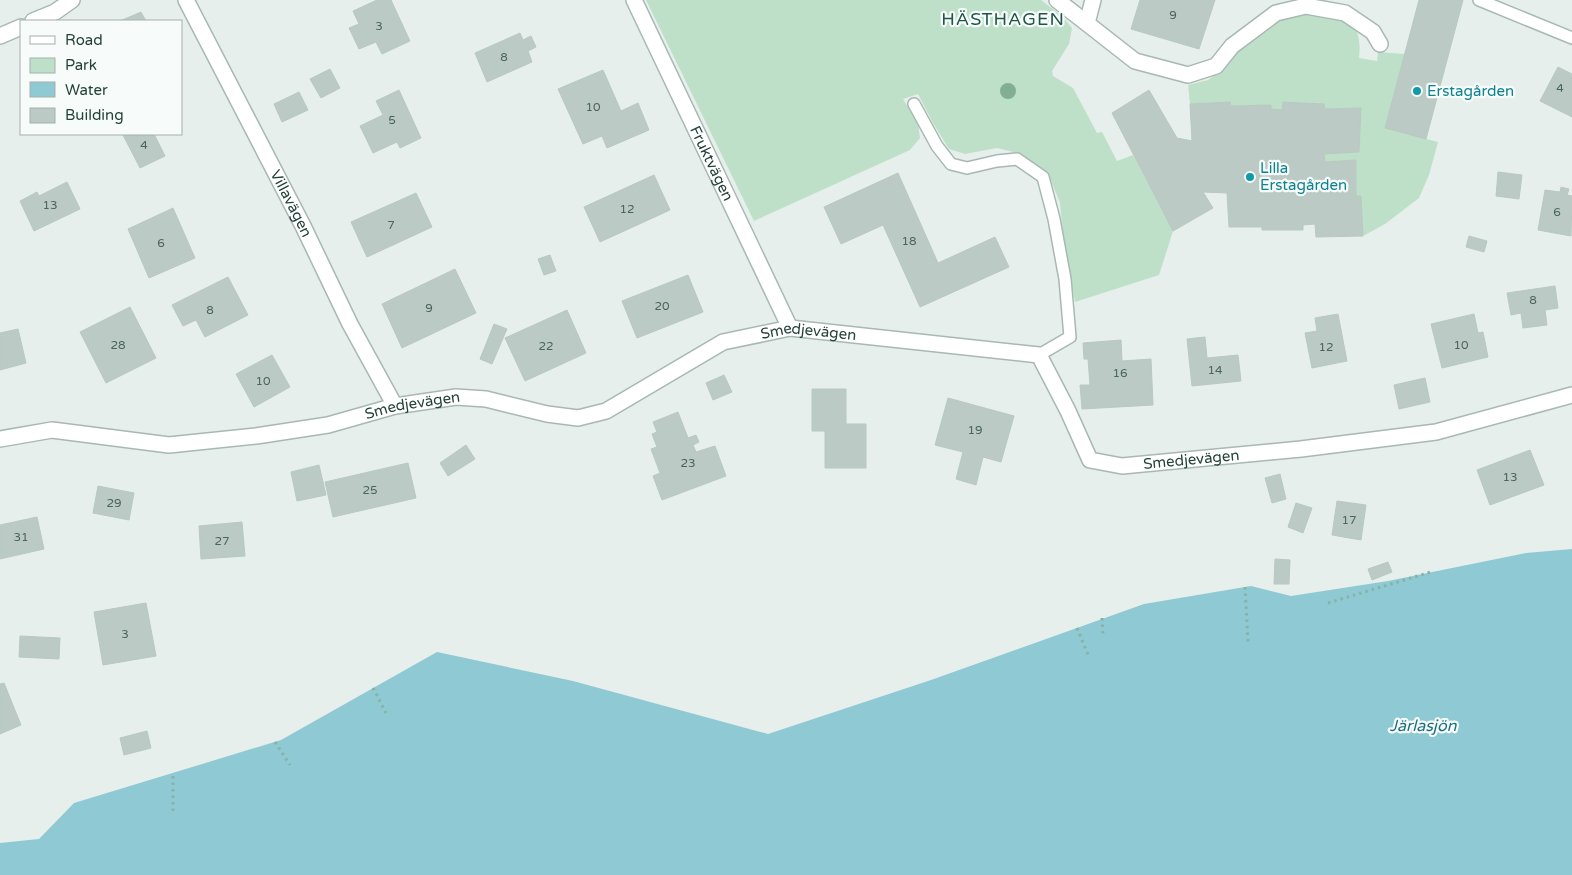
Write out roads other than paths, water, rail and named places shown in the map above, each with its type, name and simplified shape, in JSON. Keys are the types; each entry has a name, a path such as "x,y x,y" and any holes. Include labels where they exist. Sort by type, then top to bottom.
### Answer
{"street":[{"path":"35,20 55,12 72,0"},
{"name":"Villavägen","path":"186,0 350,324 395,406"},
{"name":"Fruktvägen","path":"634,0 790,328"},
{"path":"1057,0 1135,61 1188,75 1216,66 1232,46 1276,13 1306,6 1345,13 1373,32 1380,44"},
{"path":"1087,24 1093,0"},
{"path":"0,36 20,27"},
{"name":"Smedjevägen","path":"0,439 52,430 169,445 328,426 395,406 456,397 486,399 547,414 578,418 606,411 723,342 790,328 1038,355 1068,411 1090,460 1122,466 1301,449 1436,432 1572,395"}],"lane":[{"path":"1479,0 1572,38"},
{"path":"914,104 937,146 951,164 968,168 997,160 1017,159 1042,177 1054,219 1063,269 1070,337 1038,355"}],"water":[{"name":"Järlasjön","path":"1572,549 1572,875 0,875 0,843 39,839 74,803 281,740 437,652 573,681 768,734 931,680 1144,604 1251,586 1291,596 1388,581 1526,553"}],"place":[{"name":"Erstagården","path":"1417,91"},
{"name":"Lilla Erstagården","path":"1250,177"}],"district":[{"name":"HÄSTHAGEN","path":"1003,19"}]}
